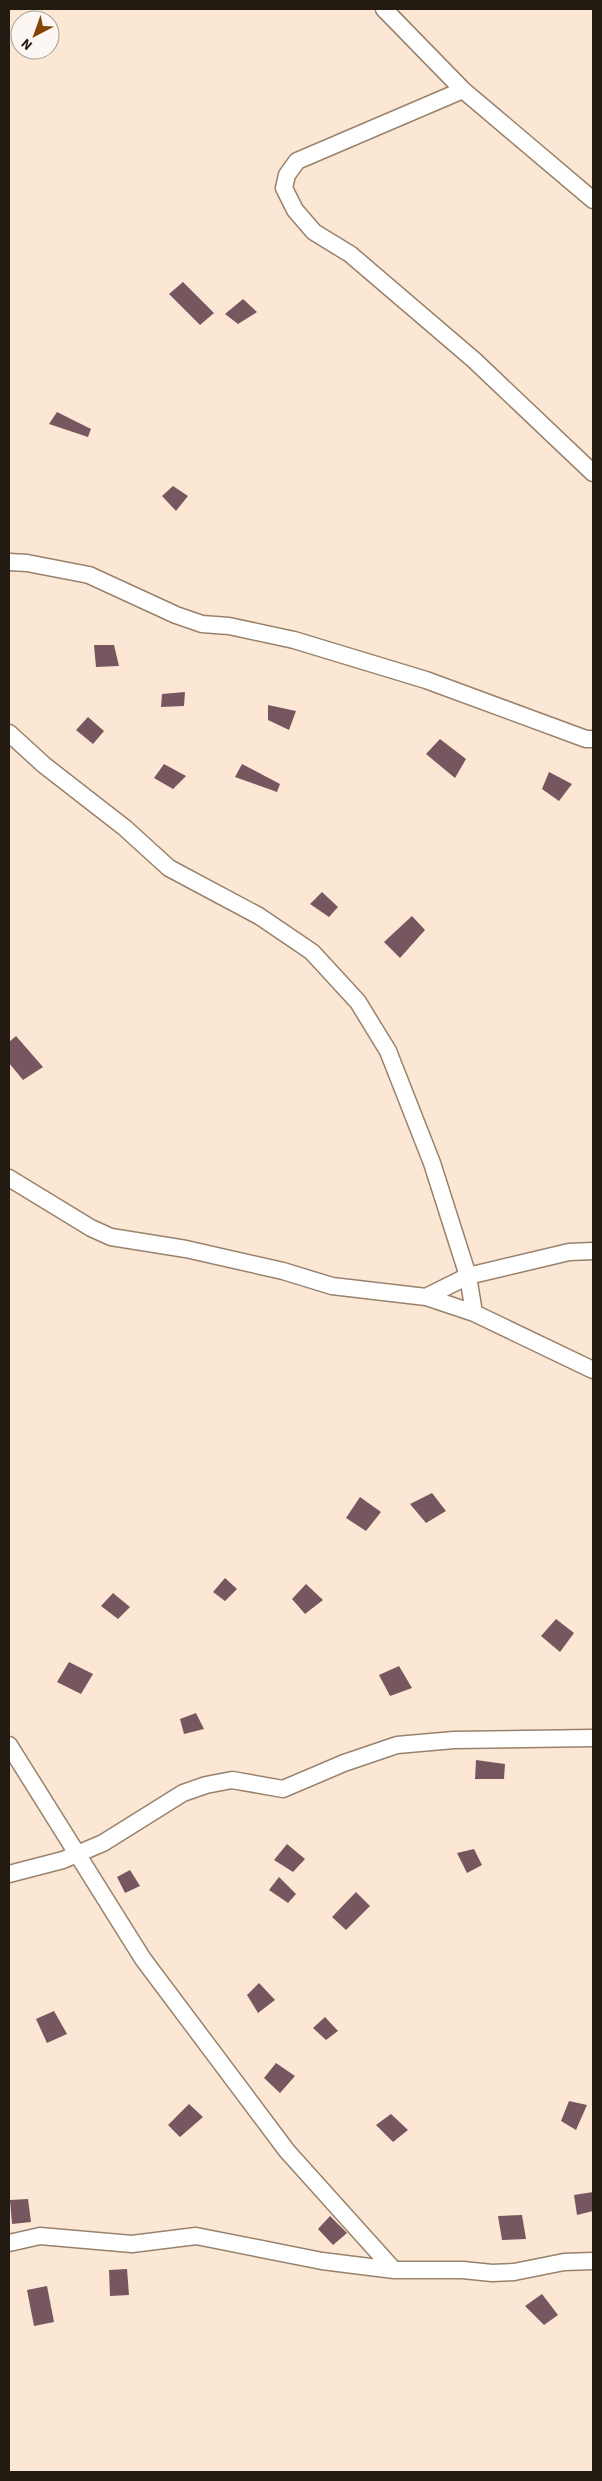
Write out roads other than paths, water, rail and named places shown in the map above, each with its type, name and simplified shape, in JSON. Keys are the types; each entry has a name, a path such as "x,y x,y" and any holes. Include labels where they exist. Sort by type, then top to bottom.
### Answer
{"street":[{"path":"384,9 463,90 593,200"},
{"path":"463,90 297,161 287,175 284,188 295,210 314,232 350,254 474,360 593,473"},
{"path":"9,562 27,563 88,575 176,615 202,624 229,626 304,643 426,680 586,739 593,739"},
{"path":"9,733 44,765 125,828 169,868 259,916 312,952 358,1002 388,1050 432,1163 468,1276 474,1313"},
{"path":"9,1178 91,1228 110,1237 186,1249 283,1271 332,1286 426,1297 474,1313 593,1370"},
{"path":"426,1297 468,1276 569,1252 593,1251"},
{"path":"9,1874 63,1860 103,1843 183,1793 206,1785 232,1780 283,1788 344,1763 397,1745 454,1740 593,1738"},
{"path":"9,1745 143,1959 303,2171 394,2270"},
{"path":"9,2243 40,2236 132,2244 196,2236 322,2260 394,2270 463,2270 492,2273 514,2272 564,2262 593,2261"}]}
